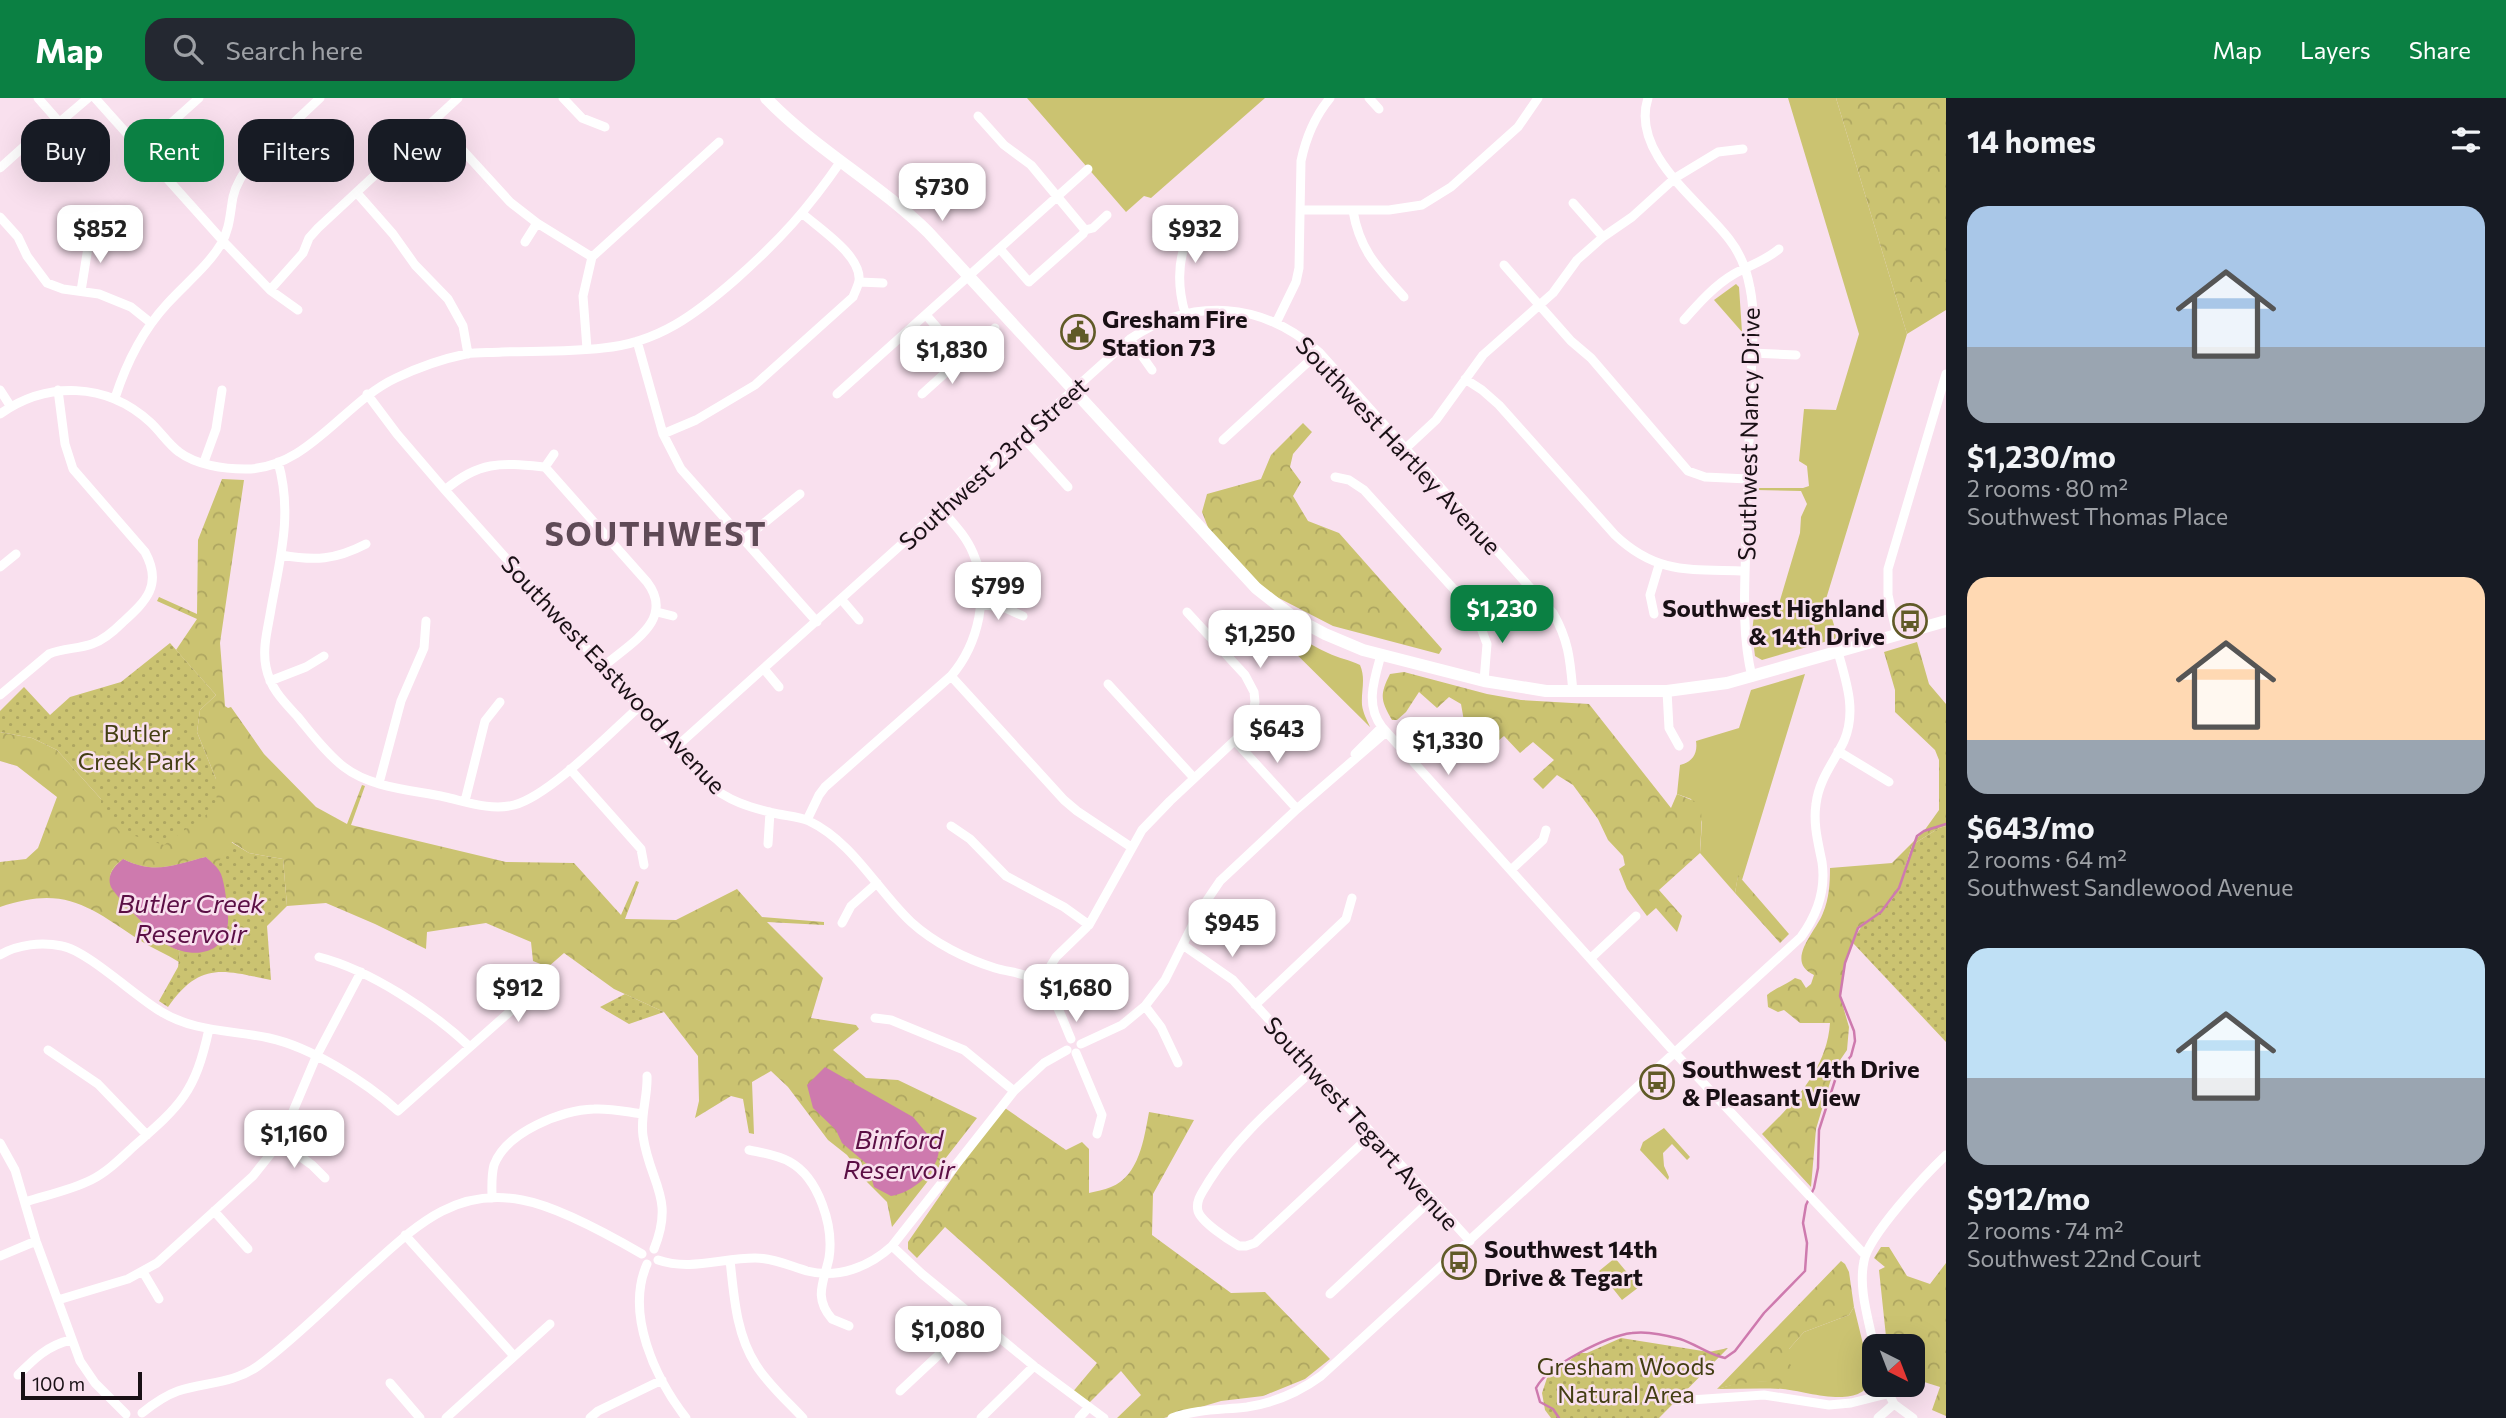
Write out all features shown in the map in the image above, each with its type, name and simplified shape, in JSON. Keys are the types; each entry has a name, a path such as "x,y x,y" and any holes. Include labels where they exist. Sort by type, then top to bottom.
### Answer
{"main road":[{"path":"766,98 796,128 907,213 969,276 1265,596 1293,617 1325,634 1381,655 1484,681 1529,689 1573,692 1667,691 1752,677 1946,621"}],"street":[{"path":"38,98 56,119"},
{"path":"64,119 88,98"},
{"path":"95,98 124,131"},
{"path":"176,119 199,98"},
{"path":"115,398 130,361 151,323 223,242 241,176 250,164 320,98"},
{"path":"436,119 458,98"},
{"path":"563,98 582,118 605,127"},
{"path":"1276,323 1296,282 1300,252 1301,160 1314,121 1330,98"},
{"path":"1369,98 1379,109"},
{"path":"1301,210 1412,208 1443,193 1518,127 1538,98"},
{"name":"Southwest Nancy Drive","path":"1648,98 1646,118 1651,144 1656,154 1729,238 1745,269 1752,305 1744,639 1752,677"},
{"path":"978,116 1004,145 1025,158 1085,230"},
{"path":"587,349 583,296 592,257 719,142"},
{"path":"0,168 21,149"},
{"path":"1406,448 1436,420 1483,355 1553,293 1577,260 1675,178 1718,152 1743,149"},
{"path":"466,156 495,189 537,223 592,257"},
{"path":"0,414 26,398 58,390 83,390 115,398 150,422 179,452 217,467 247,469 278,462 307,446 367,394 407,373 468,354 606,348 667,330 705,306 769,249 803,214 841,161"},
{"path":"837,394 1088,169"},
{"path":"170,182 270,290 298,310"},
{"path":"270,290 303,253 309,238 318,228 369,182"},
{"path":"357,193 393,234 415,265 448,299 463,326 468,354"},
{"path":"1573,203 1603,237"},
{"path":"1353,211 1359,238 1368,256 1404,298"},
{"path":"663,434 696,420 761,380 847,304 859,282 856,263 803,214"},
{"path":"1000,249 1029,282 1085,230 1093,228 1107,215"},
{"path":"1185,313 1179,269 1183,245 1201,215"},
{"path":"3,220 18,237 36,270 47,283 63,289 99,294 131,307 151,323"},
{"path":"525,242 537,223"},
{"path":"81,291 90,235"},
{"path":"1684,320 1716,287 1768,259 1779,249"},
{"path":"1504,265 1571,341 1591,358 1688,471 1705,477 1748,479"},
{"path":"859,282 883,283"},
{"name":"Southwest Hartley Avenue","path":"1185,313 1233,312 1258,316 1301,336 1319,352 1553,613 1570,651 1573,692"},
{"name":"Southwest 23rd Street","path":"675,748 1130,339 1156,324 1185,313"},
{"path":"926,315 963,357"},
{"path":"922,394 995,328"},
{"path":"1130,339 1152,370"},
{"path":"637,341 663,434 681,469 817,622"},
{"path":"1223,440 1319,352"},
{"path":"1752,353 1796,355"},
{"path":"1897,635 1888,595 1888,569 1946,374"},
{"path":"1465,379 1499,405 1615,535 1637,554 1659,565 1686,569 1745,571"},
{"path":"0,390 11,407"},
{"path":"1,692 49,654 59,649 91,644 103,639 142,605 149,595 152,582 150,561 145,552 73,469 65,444 58,390"},
{"path":"204,462 216,429 222,390"},
{"name":"Southwest Eastwood Avenue","path":"367,394 445,490 706,782 724,796 770,812 807,820 842,845 911,922 927,934 975,960 1025,975 1040,983"},
{"path":"1022,436 1068,487"},
{"path":"545,467 554,454"},
{"path":"278,462 286,500 286,524 265,646 270,681 331,756 346,768 379,783 465,802 489,806 514,805 534,796 570,769 639,707"},
{"path":"445,490 461,476 489,466 515,464 545,467 651,587 656,598 657,612 653,622 603,667"},
{"path":"1335,477 1349,480 1364,490 1470,607 1484,632 1487,644 1484,681"},
{"path":"743,540 800,494"},
{"path":"807,820 818,795 825,787 951,676 971,646 980,604 979,573 975,555 967,540 941,509"},
{"path":"281,555 325,559 343,555 366,544"},
{"path":"0,567 16,554"},
{"path":"1654,614 1650,595 1659,565"},
{"path":"842,600 859,620"},
{"path":"980,604 1005,608 1023,617"},
{"path":"657,612 673,616"},
{"path":"1097,1134 1102,1115 1075,1049 1078,1040 1071,1039 1054,1001 1040,983 1056,957 1089,925 1131,847 1157,814 1247,729 1254,711 1255,702 1250,683 1187,612"},
{"path":"379,783 401,701 424,648 426,621"},
{"path":"1172,1418 1204,1410 1264,1403 1294,1393 1333,1367 1792,946 1808,927 1818,905 1822,886 1822,863 1814,824 1816,804 1825,774 1847,733 1850,711 1848,688 1838,652"},
{"path":"1381,655 1371,697 1375,717 1384,730 1675,1053 1865,1255"},
{"path":"270,681 306,667 324,656"},
{"path":"764,669 779,687"},
{"path":"951,676 1064,800 1131,847"},
{"path":"1108,684 1195,778"},
{"path":"1667,691 1669,728 1679,746"},
{"path":"465,802 485,721 500,702"},
{"path":"658,1260 683,1265 767,1259 824,1273 860,1267 875,1260 892,1246 1014,1091 1044,1063 1122,1025 1145,1006 1165,980 1205,902 1220,881 1384,730"},
{"path":"1235,741 1297,809"},
{"path":"1838,751 1889,782"},
{"path":"570,769 641,849 644,865"},
{"path":"768,844 770,812"},
{"path":"951,826 970,839 1006,876 1064,907 1089,925"},
{"path":"1511,870 1543,839 1546,830"},
{"path":"842,923 851,906 877,883"},
{"path":"1255,1005 1346,919 1352,898"},
{"path":"1591,958 1636,916"},
{"name":"Southwest Tegart Avenue","path":"1183,945 1223,971 1470,1241"},
{"path":"0,955 17,946 64,946 84,957 159,1011 180,1021 209,1029 277,1040 316,1057 368,1087 398,1111 523,1000 532,977"},
{"path":"320,957 344,963 434,1014 470,1047"},
{"path":"58,1300 144,1272 253,1176 280,1142 316,1057 361,972"},
{"path":"1145,1006 1161,1027 1178,1063"},
{"path":"875,1018 891,1020 964,1051 1014,1091"},
{"path":"25,1202 95,1178 112,1167 167,1118 185,1096 198,1070 209,1029"},
{"path":"48,1050 98,1084 147,1135"},
{"path":"1313,1070 1250,1127 1225,1157 1197,1202 1198,1214 1203,1220 1239,1246 1255,1243 1372,1134"},
{"path":"647,1076 648,1094 643,1114 645,1146 664,1208 662,1226 654,1249"},
{"path":"492,1198 491,1182 498,1157 535,1126 579,1110 603,1109 643,1114"},
{"path":"280,1142 325,1178"},
{"path":"0,1143 15,1170 36,1241 71,1340 90,1377 125,1416 134,1410 144,1416 156,1402 177,1391 230,1380 257,1367 405,1235 442,1210 464,1202 492,1198 521,1200 541,1205 642,1254"},
{"path":"749,1150 790,1162 808,1179 825,1210 828,1222 829,1257 821,1285 825,1307 832,1319 849,1326"},
{"path":"1872,1334 1863,1285 1865,1255 1884,1226 1946,1155"},
{"path":"1330,1294 1432,1199"},
{"path":"214,1211 248,1249"},
{"path":"405,1235 514,1356"},
{"path":"0,1255 36,1241"},
{"path":"892,1246 976,1320 1104,1418"},
{"path":"648,1249 654,1249 659,1254 658,1260 654,1264 647,1264 642,1254 648,1249"},
{"path":"730,1260 736,1316 750,1356 803,1418"},
{"path":"647,1264 640,1282 640,1315 646,1340 662,1380 686,1418"},
{"path":"144,1272 159,1299"},
{"path":"900,1391 976,1320"},
{"path":"446,1418 550,1324"},
{"path":"18,1375 48,1348 71,1340"},
{"path":"981,1418 1034,1366"},
{"path":"590,1418 598,1411 662,1380"},
{"path":"390,1383 421,1418"},
{"path":"1676,1401 1764,1395 1829,1405 1851,1403 1866,1397"},
{"path":"1891,1397 1895,1404 1913,1418"},
{"path":"1878,1418 1895,1404"},
{"path":"1079,1418 1089,1407"}],"green space":[{"path":"1027,98 1265,98 1151,198 1144,196 1126,212"},
{"path":"1788,98 1836,98 1907,334 1826,599 1838,638 1762,660 1755,656 1752,632 1755,607 1778,607 1800,533 1801,517 1807,504 1801,491 1756,488 1809,486 1807,466 1799,461 1804,409 1836,410 1859,334"},
{"path":"1836,98 1946,98 1946,310 1907,334"},
{"path":"1736,284 1739,287 1742,332 1714,300"},
{"path":"1303,423 1312,432 1293,454 1290,467 1301,482 1293,496 1308,521 1339,533 1442,649 1439,654 1333,626 1269,593 1211,535 1202,512 1207,494 1261,479 1271,455"},
{"path":"222,479 244,480 220,643 225,706 231,707 264,754 316,807 347,824 362,785 365,786 351,825 506,862 574,863 621,915 636,881 639,882 625,919 676,920 737,889 762,917 824,922 824,925 767,922 823,978 811,1018 856,1025 859,1029 833,1050 866,1078 898,1080 977,1118 892,1227 887,1202 867,1182 847,1155 828,1140 788,1087 771,1071 752,1082 754,1134 749,1133 743,1099 731,1096 695,1118 699,1101 698,1056 664,1012 614,989 564,953 548,967 533,961 531,942 486,923 427,932 426,949 326,903 287,906 283,859 249,853 232,842 216,867 206,857 155,868 123,859 112,871 111,884 115,892 161,940 180,951 179,962 106,918 75,903 42,898 0,907 0,862 26,859 38,848 57,797 17,766 0,761 0,732 32,738 57,750 101,799 216,779 197,732 200,710 216,695 176,650 197,619 157,601 159,597 197,614 198,540"},
{"path":"1266,610 1287,629 1311,644 1360,665 1363,680 1362,705 1370,727 1268,626"},
{"path":"1917,642 1929,684 1946,704 1946,826 1912,845 1899,888 1881,912 1858,927 1845,963 1840,996 1849,1027 1847,1050 1834,1069 1816,1129 1811,1187 1762,1134 1807,1084 1822,1056 1830,1023 1800,1023 1784,1010 1778,1012 1768,1007 1767,995 1795,978 1801,980 1806,988 1811,984 1814,975 1805,969 1802,954 1825,908 1830,868 1892,863 1924,831 1939,810 1939,760 1935,750 1895,712 1895,690 1884,652"},
{"name":"Butler Creek Park","path":"170,643 216,695 200,710 197,732 216,779 217,807 164,845 119,831 101,804 101,799 57,750 32,738 0,732 0,711 24,687 50,715 70,697 121,682"},
{"path":"1404,672 1521,700 1589,704 1671,808 1677,794 1699,803 1702,821 1700,853 1659,890 1682,916 1677,932 1656,908 1647,916 1627,889 1619,869 1625,865 1623,856 1608,840 1598,819 1573,785 1557,775 1543,789 1533,779 1554,760 1533,742 1520,753 1504,736 1492,746 1473,740 1464,721 1461,704 1449,697 1437,708 1419,692 1406,712 1397,720 1392,720 1383,702 1384,687 1390,674"},
{"path":"1805,674 1742,880 1738,876 1735,893 1700,853 1702,822 1691,799 1677,794 1680,765 1693,757 1696,741 1739,728 1751,690"},
{"path":"1946,826 1946,1042 1853,943 1865,923 1894,897 1904,876 1912,845"},
{"path":"231,842 249,853 283,859 287,906 267,926 271,980 226,972 202,976 180,992 168,1007 159,1001 178,967 180,951 163,942 122,901 111,884 112,871 123,859 155,868 206,857 216,866"},
{"path":"1738,875 1789,934 1780,943 1735,893"},
{"path":"625,994 664,1012 629,1024 600,1007"},
{"path":"1002,1106 1066,1150 1082,1142 1089,1149 1089,1193 1120,1182 1134,1166 1139,1156 1149,1112 1194,1120 1153,1194 1152,1235 1231,1293 1265,1292 1330,1359 1305,1379 1263,1396 1221,1401 1164,1418 1117,1418 1141,1395 1121,1371 1089,1403 1071,1394 1097,1363 945,1227 917,1258 908,1249 908,1242"},
{"path":"1664,1128 1690,1157 1687,1160 1672,1144 1663,1153 1668,1180 1640,1150 1643,1142"},
{"path":"1881,1247 1889,1247 1907,1276 1930,1284 1946,1263 1946,1416 1932,1410 1940,1387 1925,1382 1925,1334 1886,1334 1879,1270 1885,1267 1874,1258"},
{"path":"1615,1258 1639,1287 1622,1300 1599,1271"},
{"path":"1841,1261 1849,1272 1854,1307 1849,1315 1804,1332 1789,1349 1789,1363 1798,1372 1788,1385 1752,1382 1717,1389"},
{"path":"1854,1307 1862,1340 1862,1391 1858,1394 1833,1397 1783,1389 1717,1389 1742,1382 1770,1381 1789,1363 1789,1349 1804,1332 1849,1315"},
{"name":"Gresham Woods Natural Area","path":"1621,1338 1709,1352 1728,1348 1659,1418 1551,1418 1545,1410 1542,1393 1547,1378 1579,1353 1587,1353"}],"water":[{"name":"Butler Creek Reservoir","path":"206,857 221,874 228,916 227,929 217,946 200,953 178,950 167,945 138,918 111,887 110,875 123,859 155,868"},
{"name":"Binford Reservoir","path":"825,1067 913,1117 939,1148 934,1165 923,1180 891,1196 874,1187 868,1165 842,1143 836,1130 813,1108 807,1085"}],"waterway":[{"path":"1559,1418 1553,1409 1540,1402 1536,1388 1565,1361 1621,1335 1638,1333 1680,1339 1725,1358 1735,1351 1764,1313 1805,1271 1807,1243 1803,1223 1818,1168 1819,1130 1838,1071 1851,1056 1855,1041 1854,1031 1840,996 1845,963 1858,928 1881,912 1899,888 1917,836 1946,824"}],"place":[{"name":"Gresham Fire Station 73","path":"1078,332"},
{"name":"Southwest Highland & 14th Drive","path":"1910,621"},
{"name":"Southwest 14th Drive & Pleasant View","path":"1657,1082"},
{"name":"Southwest 14th Drive & Tegart","path":"1459,1262"}],"district":[{"name":"SOUTHWEST","path":"656,533"}]}
